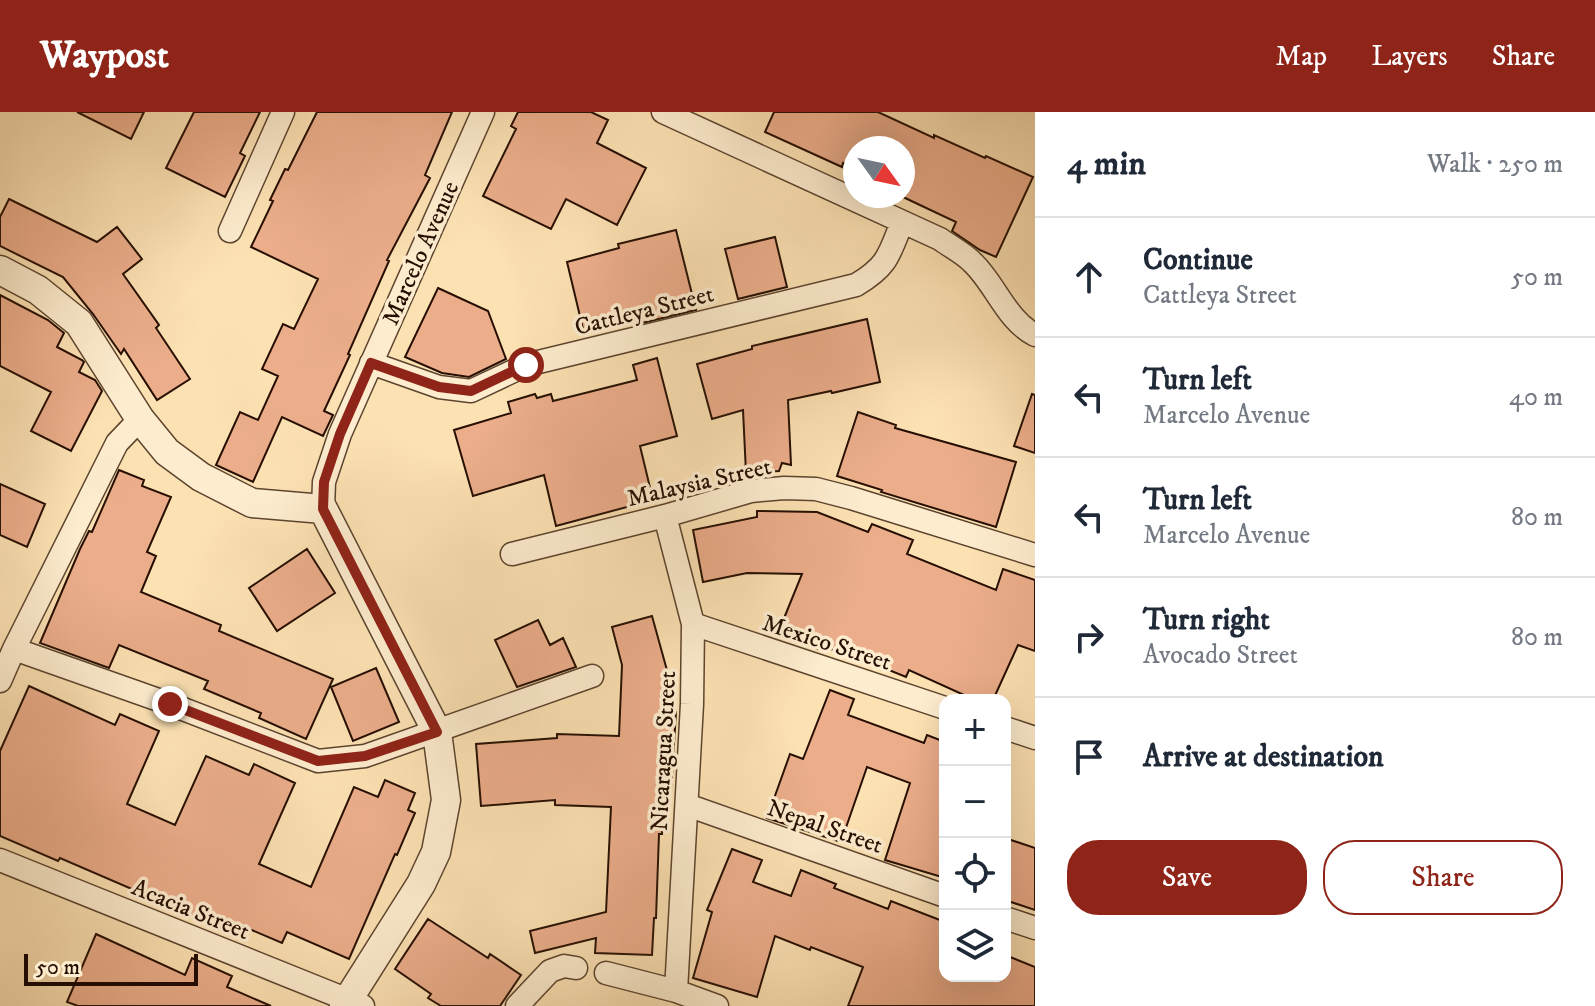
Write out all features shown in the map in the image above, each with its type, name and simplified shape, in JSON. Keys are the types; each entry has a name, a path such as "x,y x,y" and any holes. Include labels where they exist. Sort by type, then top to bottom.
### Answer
{"street":[{"path":"230,231 283,112"},
{"name":"Marcelo Avenue","path":"323,509 324,482 340,434 483,112"},
{"path":"663,112 940,239 973,263 1012,314 1035,335"},
{"name":"Cattleya Street","path":"371,363 439,387 471,391 526,365 856,285 874,275 888,258 902,222"},
{"path":"0,270 38,290 79,323 140,419 167,452 201,477 252,503 323,509 437,732 446,800 436,852 421,884 351,1004"},
{"path":"0,681 117,443 140,419"},
{"name":"Malaysia Street","path":"512,554 751,491 784,488 816,489 865,502 1035,555"},
{"name":"Nicaragua Street","path":"665,516 693,624 692,704 676,991"},
{"name":"Mexico Street","path":"693,624 939,706"},
{"path":"14,649 318,761 365,756 592,676"},
{"path":"1011,730 1035,738"},
{"name":"Nepal Street","path":"687,805 939,894"},
{"name":"Acacia Street","path":"0,860 351,1004"},
{"path":"1011,920 1035,928"},
{"path":"517,1006 550,971 564,966 576,968"},
{"path":"606,973 676,991 717,1006"}],"building":[{"path":"77,112 144,112 131,139"},
{"path":"194,112 260,112 240,153 245,156 225,197 166,168"},
{"path":"317,112 452,112 425,175 430,178 387,260 350,355 324,411 333,415 323,436 282,417 253,482 216,465 240,412 258,420 278,376 262,369 283,324 294,329 318,279 251,247 285,169 288,170"},
{"path":"518,112 591,112 608,120 597,143 646,168 617,225 566,199 551,229 483,196 516,129 511,126"},
{"path":"774,112 878,112 1033,177 996,257 952,231 956,222 915,203 915,136 843,136 842,167 765,132"},
{"path":"9,199 97,242 117,227 142,259 123,274 159,325 156,328 190,379 157,400 124,349 121,354 63,277 0,246 0,217"},
{"path":"676,230 696,310 584,333 567,262 619,248 618,244"},
{"path":"775,237 787,287 738,299 725,249"},
{"path":"438,288 488,311 506,359 469,377 442,373 405,357"},
{"path":"0,295 48,320 64,333 57,347 82,360 84,362 79,372 95,380 102,391 71,451 31,431 51,392 0,366"},
{"path":"867,319 880,382 788,400 791,465 782,463 779,471 746,473 743,410 712,419 697,364 752,349 752,346"},
{"path":"657,358 677,436 640,446 653,500 556,526 544,475 473,496 454,430 511,413 508,402 535,394 537,398 551,394 553,401 637,380 633,365"},
{"path":"1032,394 1035,395 1035,453 1014,446"},
{"path":"858,412 896,425 895,428 1016,462 996,527 837,476"},
{"path":"119,470 144,480 142,486 171,497 147,552 156,556 141,592 221,625 219,631 333,679 306,739 259,718 261,713 204,689 208,681 119,645 109,668 40,643 80,549 89,531 92,532"},
{"path":"0,484 45,504 27,547 0,535"},
{"path":"757,511 817,512 868,532 872,524 913,540 907,554 996,590 1003,569 1035,580 1035,651 1018,645 996,694 962,694 909,670 906,677 819,644 817,649 778,633 802,574 747,573 703,582 693,530 757,517"},
{"path":"307,549 335,593 277,631 249,588"},
{"path":"652,616 668,674 672,674 670,712 676,712 671,792 664,792 662,834 659,834 652,955 595,953 596,938 535,953 530,931 606,912 611,807 555,805 555,800 481,806 476,744 557,738 557,734 619,736 622,665 612,627"},
{"path":"538,620 550,645 563,638 576,667 517,687 495,640"},
{"path":"376,668 399,722 353,741 331,687"},
{"path":"29,686 115,725 120,714 159,731 127,804 175,825 206,756 249,775 254,764 295,783 259,864 311,887 354,787 378,797 385,780 415,793 408,810 415,813 349,959 287,932 282,943 240,925 236,934 60,858 58,861 0,836 0,751"},
{"path":"830,690 854,699 848,715 924,743 927,735 939,740 939,876 885,860 910,783 867,767 841,842 767,818 790,754 803,759"},
{"path":"1011,840 1035,848 1035,910 1011,902"},
{"path":"732,849 762,860 753,882 791,896 801,870 836,884 834,888 888,909 891,901 939,920 939,982 1011,982 1011,957 1035,967 1035,1006 848,1006 863,967 775,936 757,997 693,978 712,912 707,910"},
{"path":"428,919 488,958 490,954 521,975 500,1006 441,1006 428,998 431,994 395,969"},
{"path":"96,934 185,975 192,958 232,976 227,987 271,1006 78,1006 67,1002"}],"route":[{"path":"170,704 318,761 365,756 437,732 323,509 324,482 340,434 371,363 439,387 471,391 526,365"}]}
